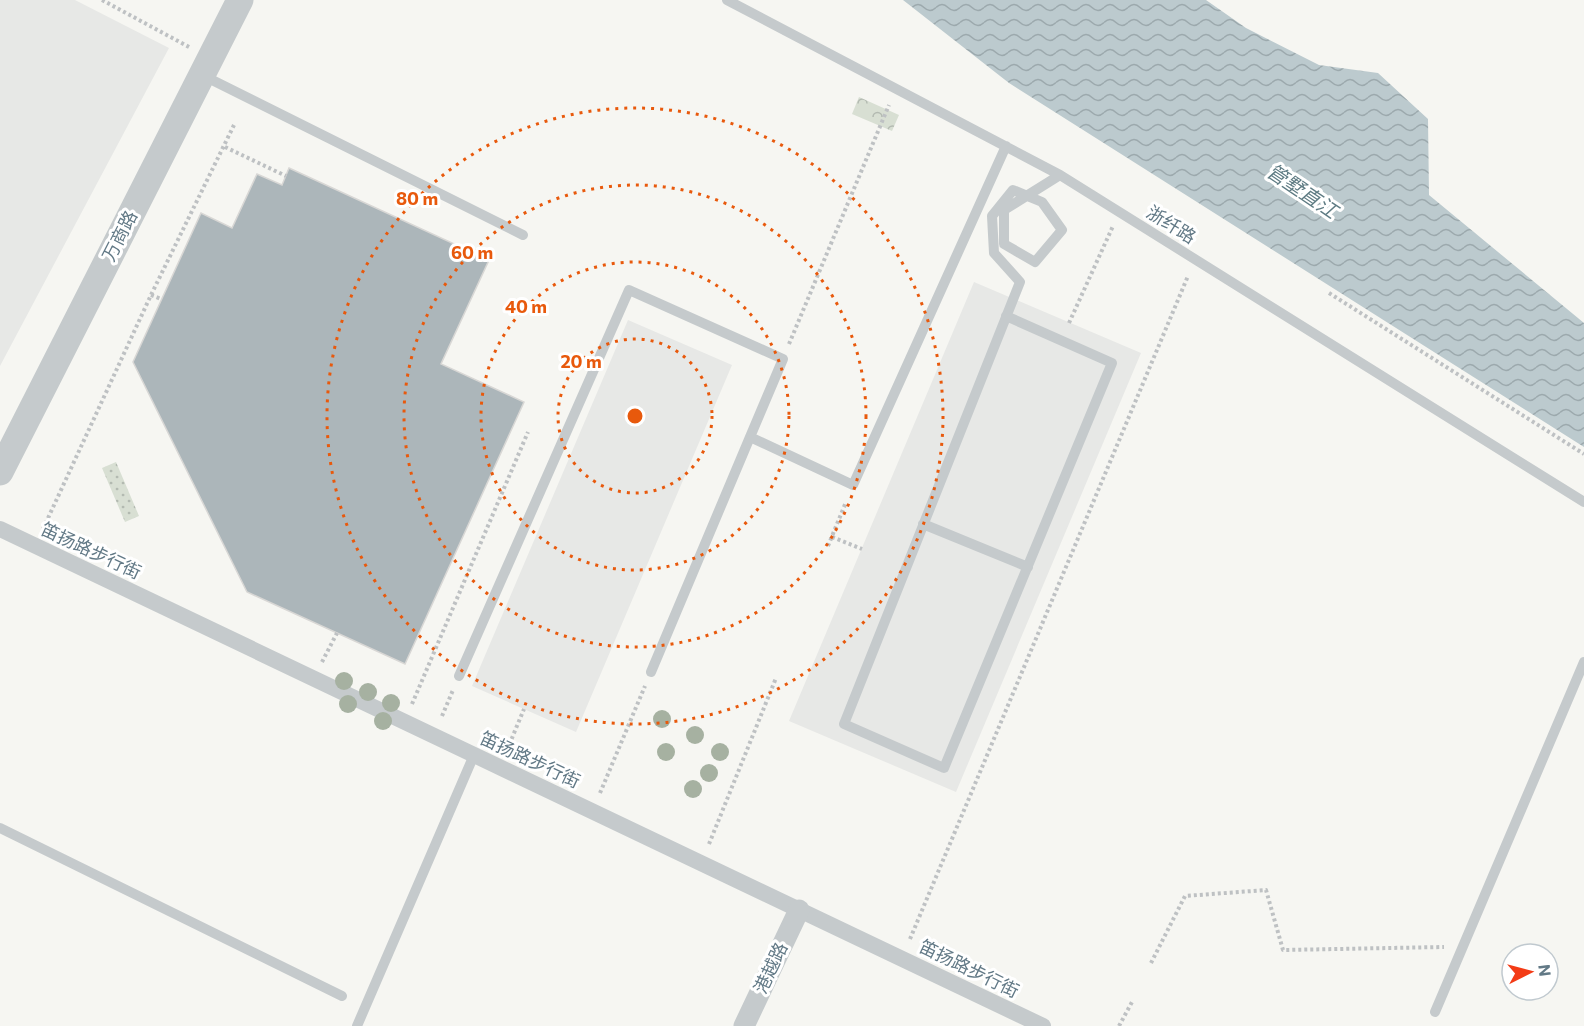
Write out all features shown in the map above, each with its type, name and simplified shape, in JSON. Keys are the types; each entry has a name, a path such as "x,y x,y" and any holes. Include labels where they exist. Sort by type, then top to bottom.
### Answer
{"street":[{"name":"万商路","path":"0,472 240,0"},
{"name":"笛扬路步行街","path":"0,529 1043,1026"},
{"name":"港越路","path":"744,1026 799,910"}],"lane":[{"name":"浙纤路","path":"727,0 1060,175 1584,502"},
{"path":"206,66 523,236"},
{"path":"750,437 853,484 1006,146"},
{"path":"1006,316 1112,363 944,768 844,724 923,524 1006,316 1020,282 994,253 992,216 1012,190 1022,194 1032,198 1042,202 1062,230 1035,262 1004,244 1004,210 1013,204 1023,198 1032,193 1060,175"},
{"path":"459,676 628,291 783,359 651,672"},
{"path":"923,524 1028,567"},
{"path":"1435,1012 1584,662"},
{"path":"357,1026 474,755"},
{"path":"0,828 342,996"}],"path":[{"path":"102,0 206,66"},
{"path":"783,359 896,89"},
{"path":"35,546 151,295 234,125"},
{"path":"225,147 286,176"},
{"path":"1069,323 1120,212"},
{"path":"902,958 1195,259"},
{"path":"1329,293 1584,454"},
{"path":"151,295 161,299"},
{"path":"404,722 528,432"},
{"path":"828,546 853,484"},
{"path":"832,537 862,549"},
{"path":"314,679 337,633"},
{"path":"592,811 651,672"},
{"path":"434,735 459,676"},
{"path":"702,863 776,678"},
{"path":"500,767 524,709"},
{"path":"1151,963 1185,896 1266,890 1283,950 1462,947"},
{"path":"1119,1026 1132,1002"}],"shaded area":[{"path":"0,0 75,0 169,48 0,366"},
{"path":"974,282 1141,353 956,792 789,721"},
{"path":"628,320 732,365 576,732 472,686"}],"green space":[{"path":"859,97 899,115 892,131 852,114"},
{"path":"116,462 139,516 125,522 102,468"}],"water":[{"name":"管墅直江","path":"903,0 1206,0 1246,28 1319,65 1378,73 1428,119 1429,195 1584,323 1584,447 1009,83"}],"building":[{"path":"289,168 489,260 441,364 524,402 405,664 247,592 133,362 201,213 232,228 257,174 282,185"}]}
